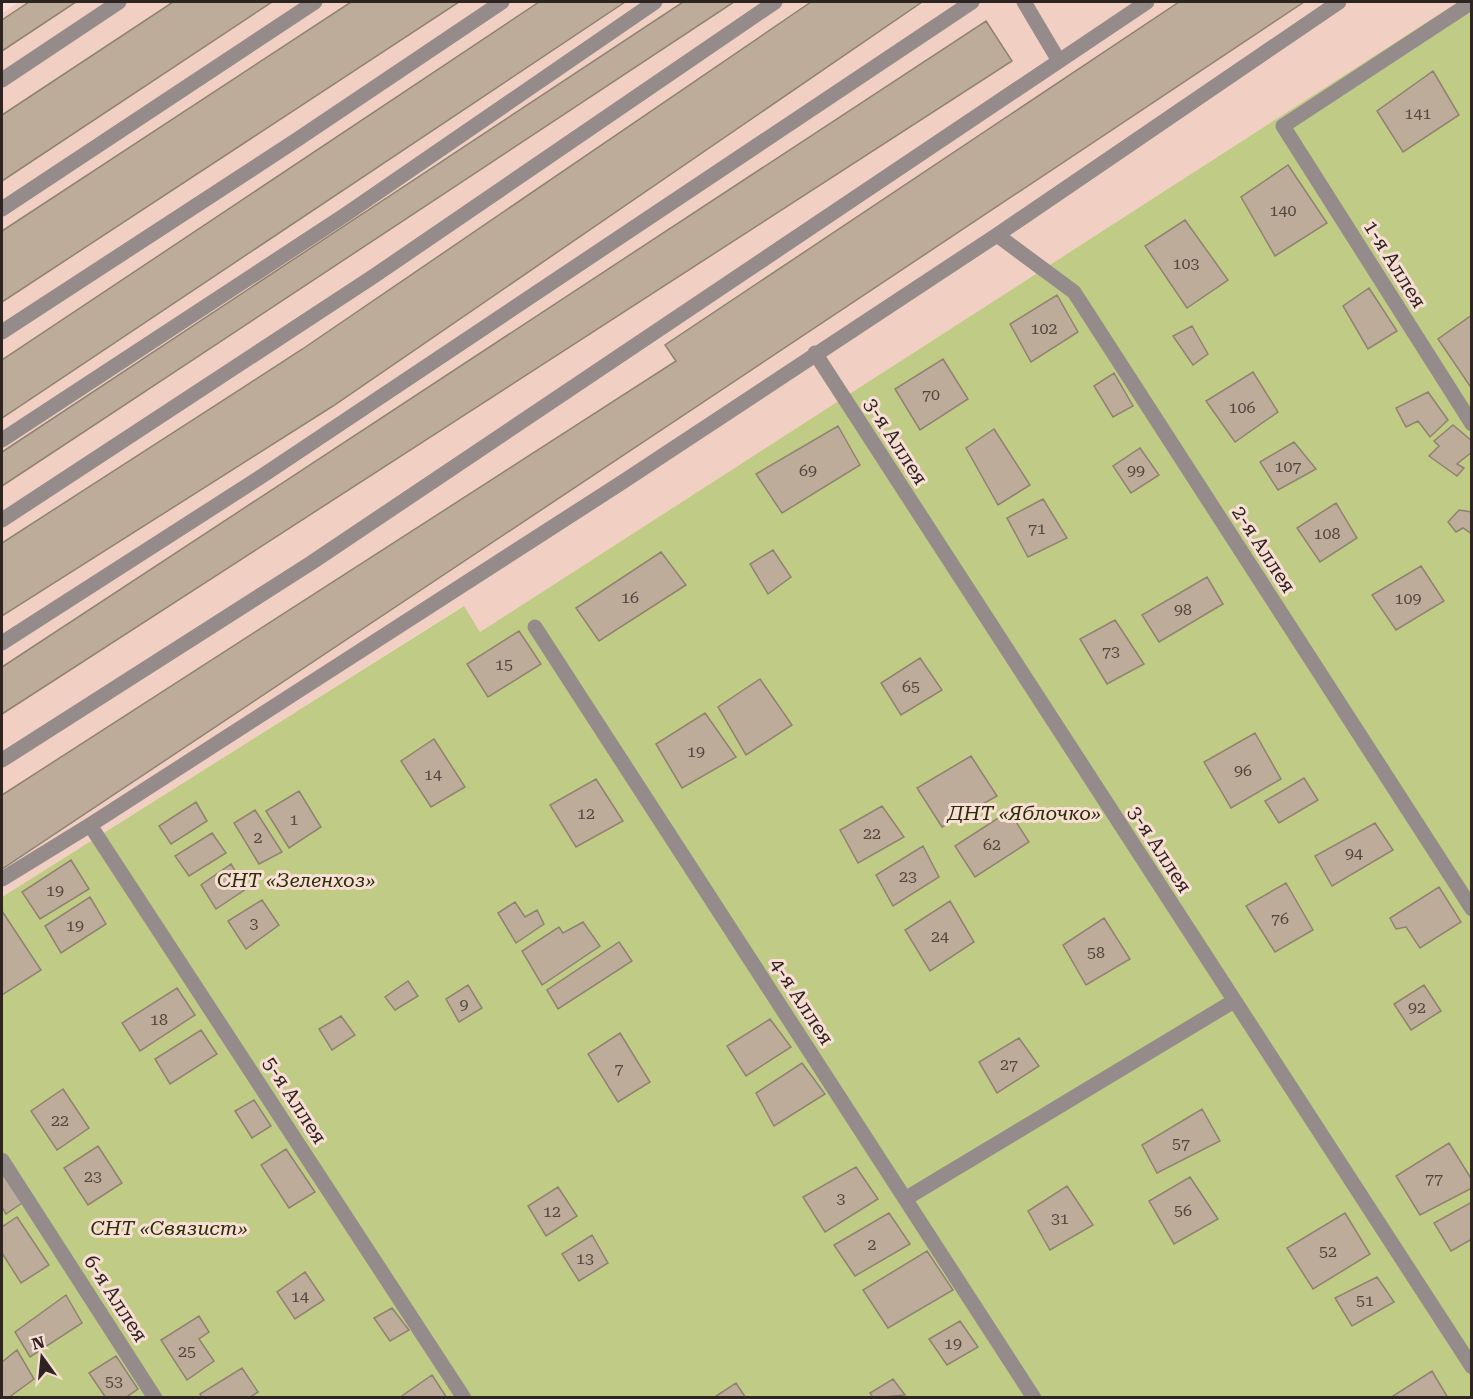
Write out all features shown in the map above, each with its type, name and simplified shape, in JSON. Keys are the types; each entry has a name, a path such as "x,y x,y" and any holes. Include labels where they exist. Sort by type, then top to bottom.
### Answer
{"lane":[{"path":"2,80 119,2"},
{"path":"2,209 315,2"},
{"path":"2,332 295,141 502,2"},
{"path":"2,440 345,215 655,2"},
{"path":"2,520 374,276 775,2"},
{"path":"2,643 259,478 972,2"},
{"path":"1024,2 1059,61"},
{"path":"2,760 311,563 1147,2"},
{"path":"2,879 90,825 621,483 814,353 997,234 1339,2"},
{"name":"1-я Аллея","path":"1472,2 1283,126 1472,424"},
{"name":"2-я Аллея","path":"997,234 1074,292 1472,909"},
{"name":"3-я Аллея","path":"814,353 1472,1367"},
{"name":"4-я Аллея","path":"535,627 1034,1398"},
{"name":"5-я Аллея","path":"90,825 464,1398"},
{"path":"905,1199 1234,1001"},
{"name":"6-я Аллея","path":"2,1160 155,1398"}],"shaded area":[{"path":"19,2 1458,2 480,632 463,606 2,897 2,13"}],"green space":[{"name":"ДНТ «Яблочко»","path":"1458,2 1471,2 1471,1397 2,1398 2,897 464,606 480,632"}],"building":[{"path":"29,2 76,2 2,51 2,20"},
{"path":"173,2 272,2 2,181 2,115"},
{"path":"351,2 459,2 2,302 2,231"},
{"path":"539,2 625,2 2,418 2,360"},
{"path":"683,2 734,2 2,486 2,452"},
{"path":"811,2 922,2 333,406 2,616 2,543 301,350"},
{"path":"1179,2 1304,2 2,869 2,795 676,361 665,345"},
{"path":"986,21 1012,61 2,714 2,667"},
{"path":"1433,71 1459,115 1403,152 1377,111"},
{"path":"1288,165 1327,223 1275,256 1241,197"},
{"path":"1185,220 1228,280 1187,308 1145,246"},
{"path":"1369,288 1397,331 1368,349 1343,306"},
{"path":"1057,295 1078,332 1031,362 1010,324"},
{"path":"1472,315 1472,389 1438,339"},
{"path":"1192,326 1208,354 1193,365 1173,336"},
{"path":"943,359 968,399 920,430 895,389"},
{"path":"1253,372 1278,412 1235,442 1206,401"},
{"path":"1114,373 1133,406 1113,417 1094,386"},
{"path":"1428,392 1448,420 1430,437 1418,421 1406,427 1396,408"},
{"path":"1453,425 1472,441 1472,452 1457,464 1464,468 1457,476 1429,456 1439,446 1434,441"},
{"path":"838,426 860,465 782,513 756,474"},
{"path":"994,429 1030,485 998,505 966,448"},
{"path":"1294,442 1316,469 1278,490 1260,462"},
{"path":"1140,448 1159,475 1131,493 1113,466"},
{"path":"1043,499 1067,538 1028,557 1007,518"},
{"path":"1336,503 1357,538 1320,562 1297,528"},
{"path":"1459,510 1472,512 1472,534 1463,528 1456,532 1448,522"},
{"path":"773,550 791,577 768,594 750,564"},
{"path":"661,552 686,585 599,641 576,608"},
{"path":"1421,566 1444,601 1396,630 1372,595"},
{"path":"1207,577 1223,604 1159,642 1142,615"},
{"path":"1115,620 1144,664 1107,684 1080,639"},
{"path":"519,631 541,664 488,697 467,664"},
{"path":"920,658 942,690 901,715 881,683"},
{"path":"760,679 792,725 746,755 718,707"},
{"path":"705,713 736,757 682,788 656,744"},
{"path":"1255,733 1281,779 1231,808 1204,762"},
{"path":"434,739 465,787 431,807 401,761"},
{"path":"971,756 997,796 942,827 917,788"},
{"path":"1304,778 1318,800 1279,823 1265,801"},
{"path":"596,779 623,821 576,847 550,805"},
{"path":"299,791 321,827 289,848 266,811"},
{"path":"196,802 207,821 171,844 159,826"},
{"path":"882,806 904,837 858,863 840,830"},
{"path":"255,810 282,852 259,864 234,823"},
{"path":"1009,811 1029,842 975,877 955,846"},
{"path":"1375,823 1393,850 1332,886 1315,856"},
{"path":"212,833 226,853 189,876 175,856"},
{"path":"923,846 939,877 893,906 876,875"},
{"path":"71,860 89,889 40,919 22,892"},
{"path":"231,864 246,889 216,909 201,885"},
{"path":"1286,883 1313,930 1275,952 1246,906"},
{"path":"1439,887 1461,922 1420,948 1406,927 1396,929 1390,918"},
{"path":"90,897 106,924 61,953 45,926"},
{"path":"262,900 279,925 246,949 228,921"},
{"path":"950,901 974,942 930,971 905,930"},
{"path":"515,902 525,917 537,910 544,924 516,943 498,913"},
{"path":"2,911 41,970 2,995"},
{"path":"1104,918 1130,959 1086,985 1063,945"},
{"path":"583,922 600,946 542,985 522,951 559,927 563,933"},
{"path":"619,942 632,961 558,1009 547,990"},
{"path":"408,981 418,996 395,1010 385,997"},
{"path":"468,985 482,1008 459,1022 446,999"},
{"path":"1424,985 1441,1011 1411,1030 1394,1004"},
{"path":"177,988 195,1015 140,1051 122,1023"},
{"path":"341,1016 355,1035 332,1050 319,1029"},
{"path":"770,1019 791,1047 746,1076 727,1046"},
{"path":"201,1030 217,1054 170,1084 155,1059"},
{"path":"620,1033 650,1082 618,1102 588,1054"},
{"path":"1019,1038 1039,1066 997,1093 979,1062"},
{"path":"802,1063 825,1094 774,1126 756,1093"},
{"path":"63,1089 89,1128 57,1150 31,1111"},
{"path":"254,1100 271,1126 252,1138 235,1111"},
{"path":"1202,1109 1220,1141 1157,1173 1142,1145"},
{"path":"1449,1143 1472,1180 1472,1188 1420,1215 1396,1176"},
{"path":"98,1146 122,1183 88,1205 64,1168"},
{"path":"286,1149 315,1192 289,1208 261,1165"},
{"path":"856,1167 878,1199 825,1232 803,1197"},
{"path":"2,1173 22,1203 6,1214 2,1207"},
{"path":"1190,1177 1218,1219 1174,1244 1149,1201"},
{"path":"1067,1186 1093,1225 1050,1250 1028,1211"},
{"path":"558,1187 577,1216 546,1236 528,1206"},
{"path":"1472,1202 1472,1239 1451,1251 1434,1223"},
{"path":"889,1213 910,1244 855,1276 834,1245"},
{"path":"1345,1213 1370,1254 1313,1289 1287,1248"},
{"path":"17,1217 49,1265 21,1283 2,1253 2,1227"},
{"path":"592,1235 608,1263 579,1281 562,1254"},
{"path":"927,1251 953,1290 888,1328 863,1290"},
{"path":"305,1272 324,1300 295,1319 277,1292"},
{"path":"1377,1277 1394,1302 1352,1326 1335,1298"},
{"path":"66,1295 82,1323 30,1357 15,1332"},
{"path":"392,1308 409,1330 390,1341 374,1318"},
{"path":"199,1316 209,1332 199,1339 214,1361 187,1380 161,1340"},
{"path":"960,1321 978,1347 947,1365 929,1339"},
{"path":"17,1350 34,1379 8,1398 2,1398 2,1362"},
{"path":"116,1356 138,1389 125,1398 106,1398 89,1373"},
{"path":"242,1368 258,1392 249,1398 202,1398 200,1394"},
{"path":"1432,1371 1448,1398 1390,1398"},
{"path":"432,1375 447,1398 399,1398"},
{"path":"893,1379 905,1395 873,1398 870,1393"},
{"path":"736,1383 746,1398 713,1398"}],"park label":[{"name":"СНТ «Зеленхоз»","path":"296,880"},
{"name":"СНТ «Связист»","path":"169,1228"}]}
